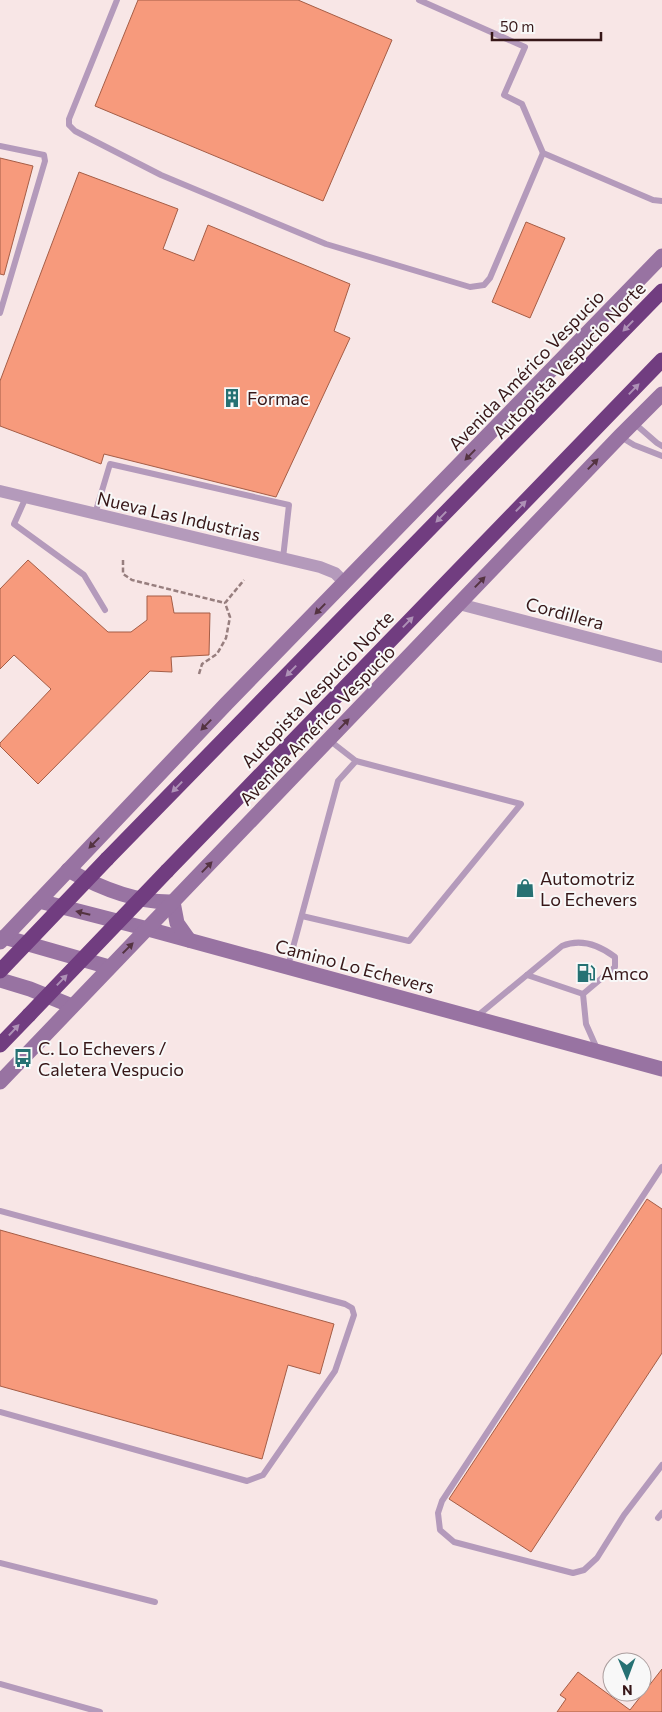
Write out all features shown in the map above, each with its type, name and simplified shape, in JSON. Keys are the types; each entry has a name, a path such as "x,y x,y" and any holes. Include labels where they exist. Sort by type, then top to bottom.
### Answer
{"highway":[{"name":"Autopista Vespucio Norte","path":"0,971 662,291"},
{"name":"Autopista Vespucio Norte","path":"0,1046 662,360"}],"main road":[{"name":"Avenida Américo Vespucio","path":"2,939 662,256"},
{"name":"Avenida Américo Vespucio","path":"0,1082 662,394"},
{"path":"68,870 101,887 118,893 153,902 173,902 177,923 190,940"},
{"name":"Camino Lo Echevers","path":"39,901 190,940 662,1069"},
{"path":"2,939 109,967"},
{"path":"0,980 30,989 72,1006"}],"street":[{"name":"Nueva Las Industrias","path":"1,494 26,497 328,569 345,583"},
{"name":"Cordillera","path":"459,604 662,657"}],"lane":[{"path":"117,0 69,119 69,125 75,131 161,174 326,244 470,287 484,285 490,278 543,154"},
{"path":"419,0 525,47 504,95 522,104 543,154 653,200 662,201"},
{"path":"0,146 44,156 46,162 0,313"},
{"path":"634,422 662,446"},
{"path":"620,436 634,445 662,456"},
{"path":"94,514 110,464 289,505 283,558"},
{"path":"26,497 14,524 84,575 105,610"},
{"path":"302,916 409,941 521,804 356,760 329,740"},
{"path":"288,967 338,781 356,760"},
{"path":"474,1018 562,946 571,942 587,943 602,948 614,958 616,967 583,994"},
{"path":"527,975 583,994"},
{"path":"583,994 586,1024 598,1052"},
{"path":"662,1167 442,1501 438,1513 440,1530 454,1542 573,1572 584,1570 597,1558 624,1515 662,1465"},
{"path":"0,1211 344,1304 352,1308 354,1315 335,1371 263,1475 247,1481 0,1412"},
{"path":"0,1563 155,1602"},
{"path":"0,1684 100,1712"}],"path":[{"path":"123,560 123,574 132,580 225,603"},
{"path":"225,603 244,580"},
{"path":"198,674 202,664 217,654 226,638 230,617 225,603"}],"building":[{"path":"138,0 298,0 392,40 323,201 95,106"},
{"path":"0,158 33,166 4,275 0,274"},
{"path":"79,172 178,209 163,249 194,261 208,225 350,284 334,331 350,338 276,497 104,454 101,464 0,426 0,381"},
{"path":"526,222 565,238 530,318 492,302"},
{"path":"28,560 108,632 131,632 147,620 147,596 171,596 174,613 210,613 209,655 171,657 172,672 150,671 38,784 0,746 0,743 51,689 14,655 0,669 0,589"},
{"path":"647,1199 662,1209 662,1353 531,1552 449,1499"},
{"path":"0,1230 334,1324 320,1374 288,1365 262,1459 0,1386"},
{"path":"662,1669 662,1712 557,1712 566,1699 560,1695 578,1672 602,1690 602,1702 619,1702 630,1710 636,1702 652,1702 652,1682"}],"place":[{"name":"Formac","path":"232,398"},
{"name":"Automotriz Lo Echevers","path":"525,888"},
{"name":"Amco","path":"586,973"},
{"name":"C. Lo Echevers / Caletera Vespucio","path":"23,1058"}]}
